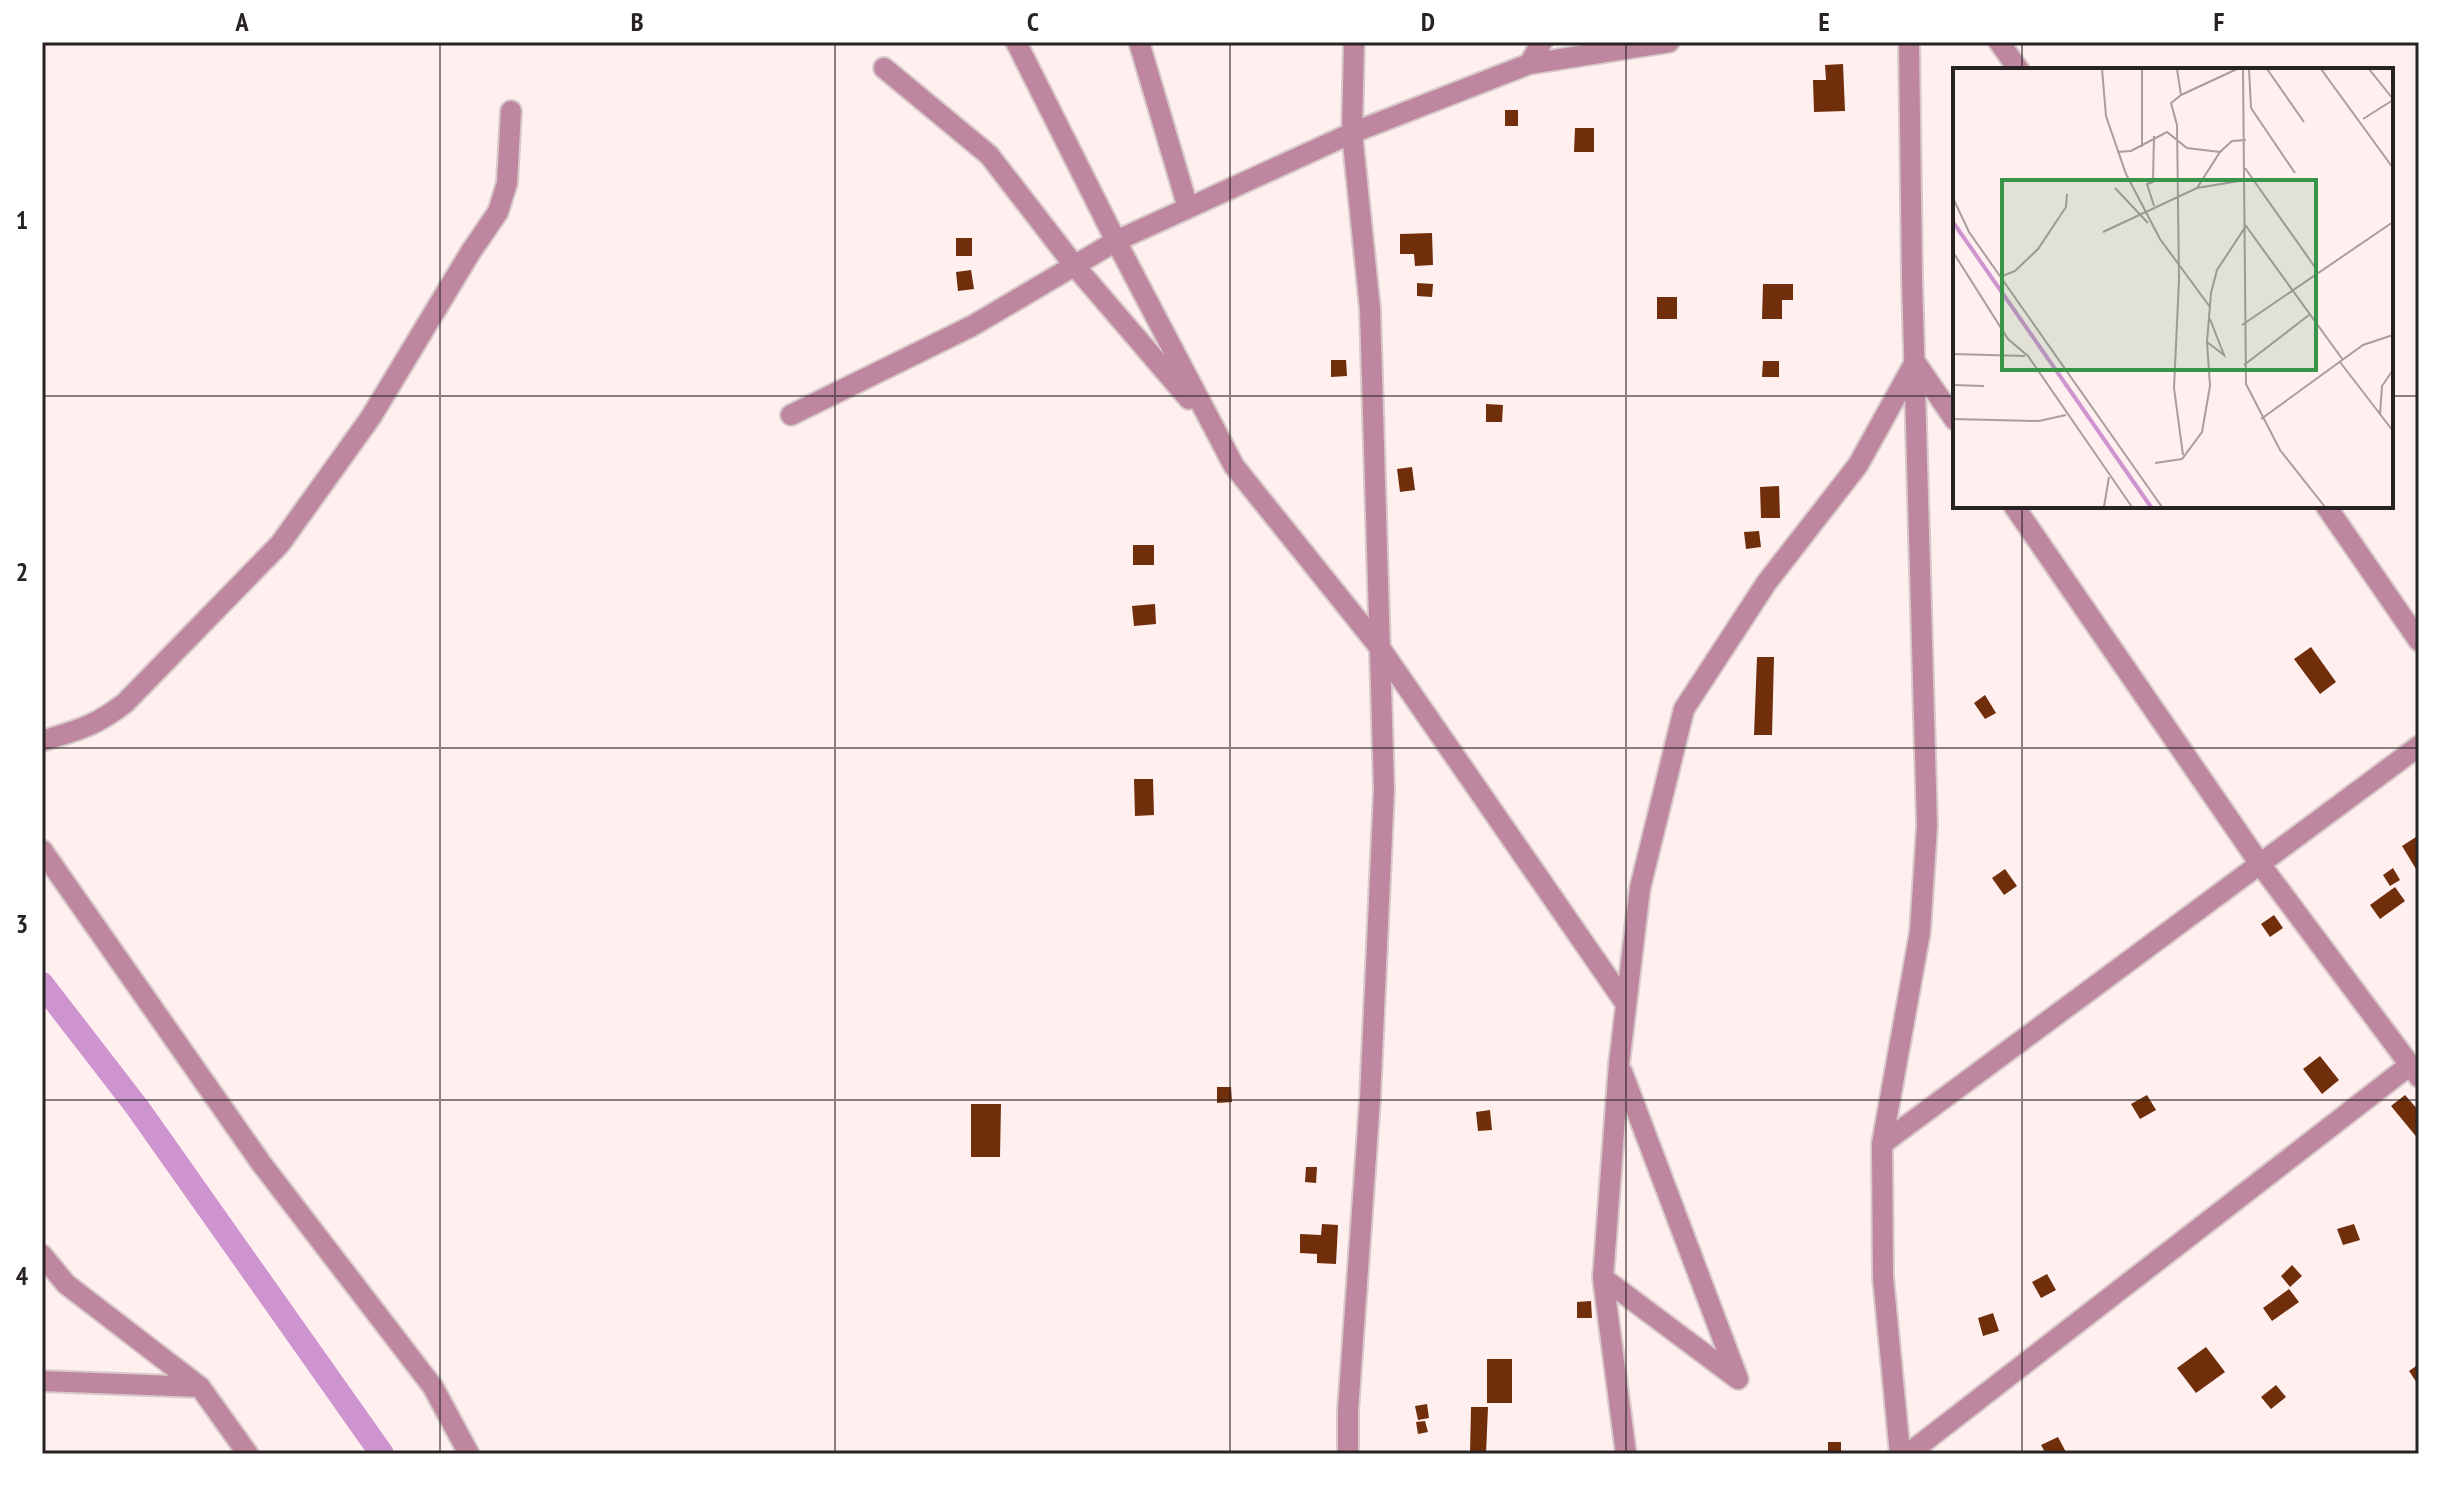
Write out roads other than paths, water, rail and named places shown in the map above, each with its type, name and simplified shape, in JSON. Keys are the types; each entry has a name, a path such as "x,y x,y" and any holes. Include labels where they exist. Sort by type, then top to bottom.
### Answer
{"street":[{"path":"1016,42 1234,466 1380,648 1626,1004"},
{"path":"1139,42 1188,208"},
{"path":"1348,1454 1348,1410 1370,1099 1384,806 1370,309 1352,133 1354,42"},
{"path":"1529,64 1542,42"},
{"path":"791,415 972,326 1116,241 1352,133 1529,64 1669,42"},
{"path":"1900,1454 1883,1277 1882,1144 1920,932 1927,826 1909,42"},
{"path":"1999,42 2018,68"},
{"path":"884,68 989,155 1074,265 1213,426"},
{"path":"42,741 89,727 125,703 280,544 371,417 498,212 507,183 511,111"},
{"path":"1915,362 1953,417"},
{"path":"1626,1454 1603,1278 1619,1064 1640,888 1684,709 1767,582 1858,465 1915,362"},
{"path":"1908,1454 2414,1071 2260,864 2015,508"},
{"path":"2327,508 2419,641"},
{"path":"1882,1144 2419,746"},
{"path":"42,850 261,1163 433,1387 469,1454"},
{"path":"1603,1278 1738,1379 1619,1064"},
{"path":"42,1255 66,1284 200,1387 248,1454"},
{"path":"42,1381 200,1387"}],"waterway":[{"path":"42,984 137,1107 382,1454"}]}
